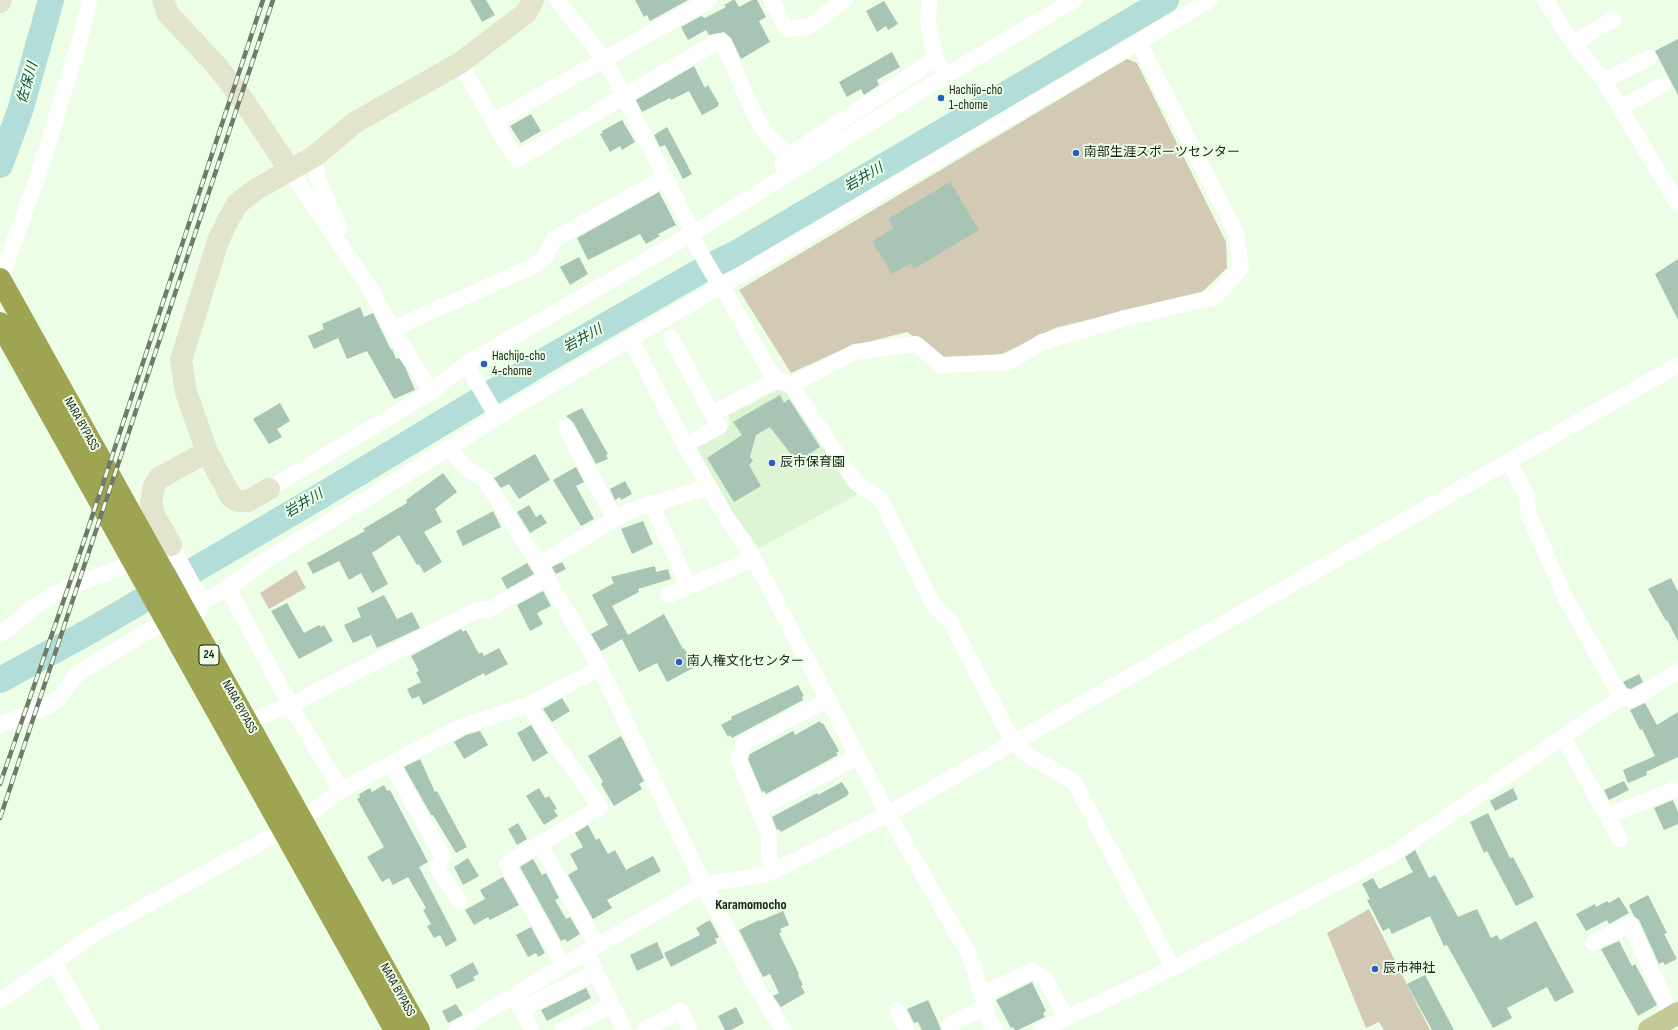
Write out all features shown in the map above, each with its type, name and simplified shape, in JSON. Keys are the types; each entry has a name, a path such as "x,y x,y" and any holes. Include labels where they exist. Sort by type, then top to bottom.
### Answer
{"highway":[{"name":"NARA BYPASS","path":"0,280 419,1030"},
{"name":"NARA BYPASS","path":"0,323 395,1030"}],"main road":[{"path":"1649,1030 1675,1014"}],"street":[{"path":"0,280 41,167 82,33 90,0"},
{"path":"163,0 168,14 216,65 237,92 350,256 371,290 392,329 431,392"},
{"path":"533,0 526,13 460,63 354,123 316,156 255,190 237,204 218,240 181,360 186,392 207,452 231,497 238,501 248,501 269,489 692,236 762,190 947,75 1074,0"},
{"path":"558,0 605,60 692,236 775,380 791,385 856,483 880,498 933,604 950,621 1013,742 1031,757 1074,782 1172,968"},
{"path":"493,122 709,0"},
{"path":"771,0 787,29 808,27 845,0"},
{"path":"930,0 928,19 935,59 947,75"},
{"path":"0,724 50,705 60,697 78,673 152,629 200,598 228,588 263,562 449,448 496,414 631,340 719,283 1210,0"},
{"path":"1545,0 1573,42 1604,81 1676,195"},
{"path":"1573,42 1614,20"},
{"path":"460,63 516,160 716,42 723,42 755,116 769,137 788,156"},
{"path":"791,385 855,352 916,344 941,365 1009,362 1042,342 1125,318 1215,297 1241,268 1236,233 1139,42"},
{"path":"1604,81 1649,58"},
{"path":"762,190 788,156 935,59"},
{"path":"1620,108 1663,85"},
{"path":"316,156 317,176 350,256"},
{"path":"392,329 536,265 545,257 553,240 664,178"},
{"path":"671,337 719,427 685,445"},
{"path":"631,340 685,445 725,515 754,559 888,814 970,956 991,1024 995,1030"},
{"path":"456,1030 513,994 704,885 770,874 888,814 1678,365"},
{"path":"469,369 496,414"},
{"path":"712,414 775,380"},
{"path":"565,427 614,519"},
{"path":"449,448 466,468 484,479 543,571 600,668 704,885 759,992 784,1030"},
{"path":"207,452 159,478 154,486 151,503 154,515 200,598 197,619 198,633 416,1030"},
{"path":"1509,461 1527,496 1529,515 1564,595 1621,697"},
{"path":"247,722 290,705 479,610 485,611 614,519 629,511 651,503 709,487"},
{"path":"651,503 685,578"},
{"path":"0,635 30,610 55,594 93,578 173,550"},
{"path":"668,595 754,559"},
{"path":"228,588 290,705 341,790"},
{"path":"0,1001 96,932 300,821 341,790 392,765 460,727 528,705 600,668"},
{"path":"991,990 1032,972 1045,978 1053,1026 1172,968 1393,854 1621,697 1633,699 1678,671"},
{"path":"770,874 769,836 738,759 744,743 827,700"},
{"path":"528,705 600,807 507,864 563,965"},
{"path":"1562,737 1620,839"},
{"path":"758,809 858,757"},
{"path":"392,765 443,857 437,868 459,901"},
{"path":"1607,816 1678,788"},
{"path":"540,844 591,949 596,972 624,1030"},
{"path":"1593,943 1630,924 1675,1014"},
{"path":"54,963 92,1030"},
{"path":"521,1009 596,972"},
{"path":"513,994 532,1030"},
{"path":"563,1030 612,1005"},
{"path":"951,1030 949,1025 986,1006"},
{"path":"897,1010 907,1030"},
{"path":"644,1030 681,1011 690,1030"}],"shaded area":[{"name":"南部生涯スポーツセンター","path":"1127,59 1137,63 1226,242 1227,268 1202,292 1055,328 1002,354 947,359 907,332 848,347 791,373 739,290"},
{"name":"辰市保育園","path":"778,390 795,395 862,492 759,548 728,506 697,447 725,432 730,424 729,415"},
{"path":"296,570 306,588 269,609 260,593"},
{"path":"1369,909 1430,1030 1384,1030 1379,1022 1366,1028 1327,933"}],"building":[{"path":"470,0 486,0 495,15 482,22"},
{"path":"635,0 688,0 650,21 647,15 644,17"},
{"path":"735,0 739,7 752,0 757,0 766,17 759,21 770,42 741,59 731,38 724,32 709,35 706,30 688,40 681,27 701,16 705,18 726,7 724,5"},
{"path":"884,1 898,24 888,30 886,26 877,32 866,11"},
{"path":"1678,39 1678,95 1655,51"},
{"path":"892,52 900,67 877,80 879,85 864,95 861,89 847,97 839,82"},
{"path":"694,66 705,88 708,85 719,104 717,107 702,115 689,91 671,100 670,98 642,112 636,100"},
{"path":"531,114 541,131 521,143 510,126"},
{"path":"622,120 635,142 622,150 620,146 610,152 600,134 603,133 602,131"},
{"path":"667,127 692,174 683,179 665,145 660,147 654,135"},
{"path":"950,182 979,230 914,269 911,263 892,274 872,241 894,228 888,219"},
{"path":"659,192 676,225 658,234 660,236 646,244 640,234 588,260 577,238"},
{"path":"579,257 588,274 570,285 560,267"},
{"path":"1678,259 1678,320 1655,274"},
{"path":"360,307 364,317 373,313 396,359 399,358 405,367 415,390 394,399 367,351 347,359 338,338 314,349 308,336 324,329 322,324"},
{"path":"780,395 784,403 789,399 820,447 797,462 770,427 756,435 750,457 753,461 749,465 761,486 734,502 707,458 742,435 733,422"},
{"path":"280,403 290,421 277,429 282,437 269,444 253,419"},
{"path":"582,408 608,454 606,455 608,459 596,464 573,422 566,416"},
{"path":"535,454 550,480 519,499 509,484 501,488 494,478"},
{"path":"576,467 584,482 576,486 594,519 581,526 553,480"},
{"path":"443,473 457,492 435,509 442,522 424,532 442,562 424,573 419,564 417,565 399,535 372,553 388,584 372,593 361,573 349,580 339,561 313,574 307,563 365,531 363,529 407,503 406,500"},
{"path":"625,481 632,494 621,500 620,497 615,500 610,489"},
{"path":"529,505 536,517 541,514 547,523 530,533 517,512"},
{"path":"493,511 501,527 463,546 456,531"},
{"path":"643,521 653,544 632,554 621,529"},
{"path":"562,562 566,569 556,574 552,567"},
{"path":"527,563 534,574 507,589 501,578"},
{"path":"655,566 656,572 668,569 671,579 638,589 639,592 612,606 628,635 664,614 683,649 684,648 695,667 667,682 657,663 639,672 622,639 601,651 591,634 608,625 592,595 614,583 611,577"},
{"path":"1671,578 1678,592 1678,641 1648,589"},
{"path":"543,591 551,606 537,613 543,624 530,631 517,605"},
{"path":"384,595 397,619 412,612 420,628 377,648 371,635 353,643 344,625 361,617 357,608"},
{"path":"287,603 304,633 319,625 321,627 324,625 333,641 299,659 271,611"},
{"path":"461,629 463,632 466,630 479,654 482,652 484,656 499,648 508,664 485,676 484,673 423,705 419,696 412,699 407,689 421,682 416,672 419,671 411,656"},
{"path":"1639,674 1643,682 1631,689 1627,688 1623,682"},
{"path":"798,685 804,696 802,697 803,700 732,738 730,735 728,737 721,725 732,719 731,717"},
{"path":"562,698 570,711 552,722 543,709"},
{"path":"1645,703 1657,725 1678,712 1678,757 1646,772 1647,775 1628,783 1623,770 1655,756 1642,729 1640,730 1630,710"},
{"path":"820,721 821,724 823,723 839,751 836,753 838,755 766,794 764,791 762,792 748,759 750,754 793,731 795,735"},
{"path":"531,725 548,753 533,762 517,733"},
{"path":"480,731 488,745 464,759 454,742 466,735"},
{"path":"621,736 644,781 639,784 642,789 614,806 601,784 603,782 588,756"},
{"path":"420,759 435,792 437,791 467,847 456,853 433,815 431,815 404,767"},
{"path":"1624,781 1629,790 1609,800 1604,790"},
{"path":"842,782 849,793 847,796 781,832 779,829 777,830 772,817 817,793 818,795"},
{"path":"384,785 387,791 389,790 391,792 428,862 419,867 457,940 446,947 440,935 434,938 427,926 431,924 423,910 426,908 408,877 393,885 389,878 382,882 367,857 384,847 357,799 360,797 359,794 370,788 372,792"},
{"path":"539,788 545,798 549,796 557,809 554,810 558,816 544,825 526,796"},
{"path":"1513,788 1518,799 1495,811 1490,801"},
{"path":"1673,800 1678,812 1678,824 1664,830 1654,808"},
{"path":"1488,813 1510,858 1513,857 1534,897 1516,906 1487,851 1484,853 1470,822"},
{"path":"518,823 527,839 517,845 508,829"},
{"path":"588,825 596,840 599,838 608,854 615,850 626,870 653,856 661,871 607,900 612,908 593,919 568,875 578,869 570,854 583,847 575,833"},
{"path":"1415,850 1429,878 1435,875 1458,917 1477,909 1491,938 1497,935 1500,940 1536,921 1574,992 1555,1002 1547,987 1507,1008 1512,1018 1493,1028 1447,945 1444,946 1430,916 1392,934 1389,928 1383,931 1367,900 1370,899 1362,884 1373,878 1379,889 1413,872 1405,857"},
{"path":"468,858 479,876 463,885 454,867"},
{"path":"533,859 542,875 546,873 559,898 555,900 566,919 570,917 580,934 567,942 565,939 561,941 520,867"},
{"path":"503,877 519,905 490,920 488,917 474,925 465,910 485,899 480,890"},
{"path":"1648,895 1667,933 1664,934 1677,959 1665,965 1663,962 1659,964 1639,920 1634,916 1629,905"},
{"path":"1619,897 1629,913 1609,924 1607,920 1586,931 1576,914 1595,904 1596,907 1607,901 1609,903"},
{"path":"783,911 789,925 780,929 782,932 779,933 799,974 798,975 803,985 801,986 805,993 781,1007 773,996 779,993 770,974 763,977 739,930 759,920 760,921"},
{"path":"710,920 719,937 715,939 717,943 671,967 664,953 700,935 696,928"},
{"path":"531,927 545,953 538,957 536,953 528,957 516,935"},
{"path":"1619,941 1632,966 1635,964 1657,1005 1638,1016 1601,949"},
{"path":"657,942 664,958 637,971 630,955"},
{"path":"473,962 479,974 473,977 475,980 457,989 450,975"},
{"path":"1425,975 1454,1030 1432,1030 1407,984"},
{"path":"1032,982 1046,1011 1043,1013 1045,1017 1015,1030 1013,1027 1011,1028 996,1000"},
{"path":"586,988 591,998 547,1021 541,1010"},
{"path":"928,1000 941,1030 922,1030 918,1022 914,1023 907,1009"},
{"path":"456,1004 463,1015 448,1023 442,1011"},
{"path":"736,1007 744,1023 731,1030 725,1030 718,1016"}],"waterway":[{"name":"佐保川","path":"0,165 20,111 51,0"},
{"name":"岩井川","path":"0,680 90,631 324,494 551,357 706,268 735,254 1166,0"}],"railway":[{"path":"0,784 78,559 263,0"},
{"path":"0,818 273,0"}],"place":[{"name":"Hachijo-cho 1-chome","path":"941,98"},
{"name":"南部生涯スポーツセンター","path":"1076,153"},
{"name":"Hachijo-cho 4-chome","path":"484,364"},
{"name":"辰市保育園","path":"772,463"},
{"name":"南人権文化センター","path":"679,662"},
{"name":"辰市神社","path":"1375,969"}],"district":[{"name":"Karamomocho","path":"751,905"}]}
